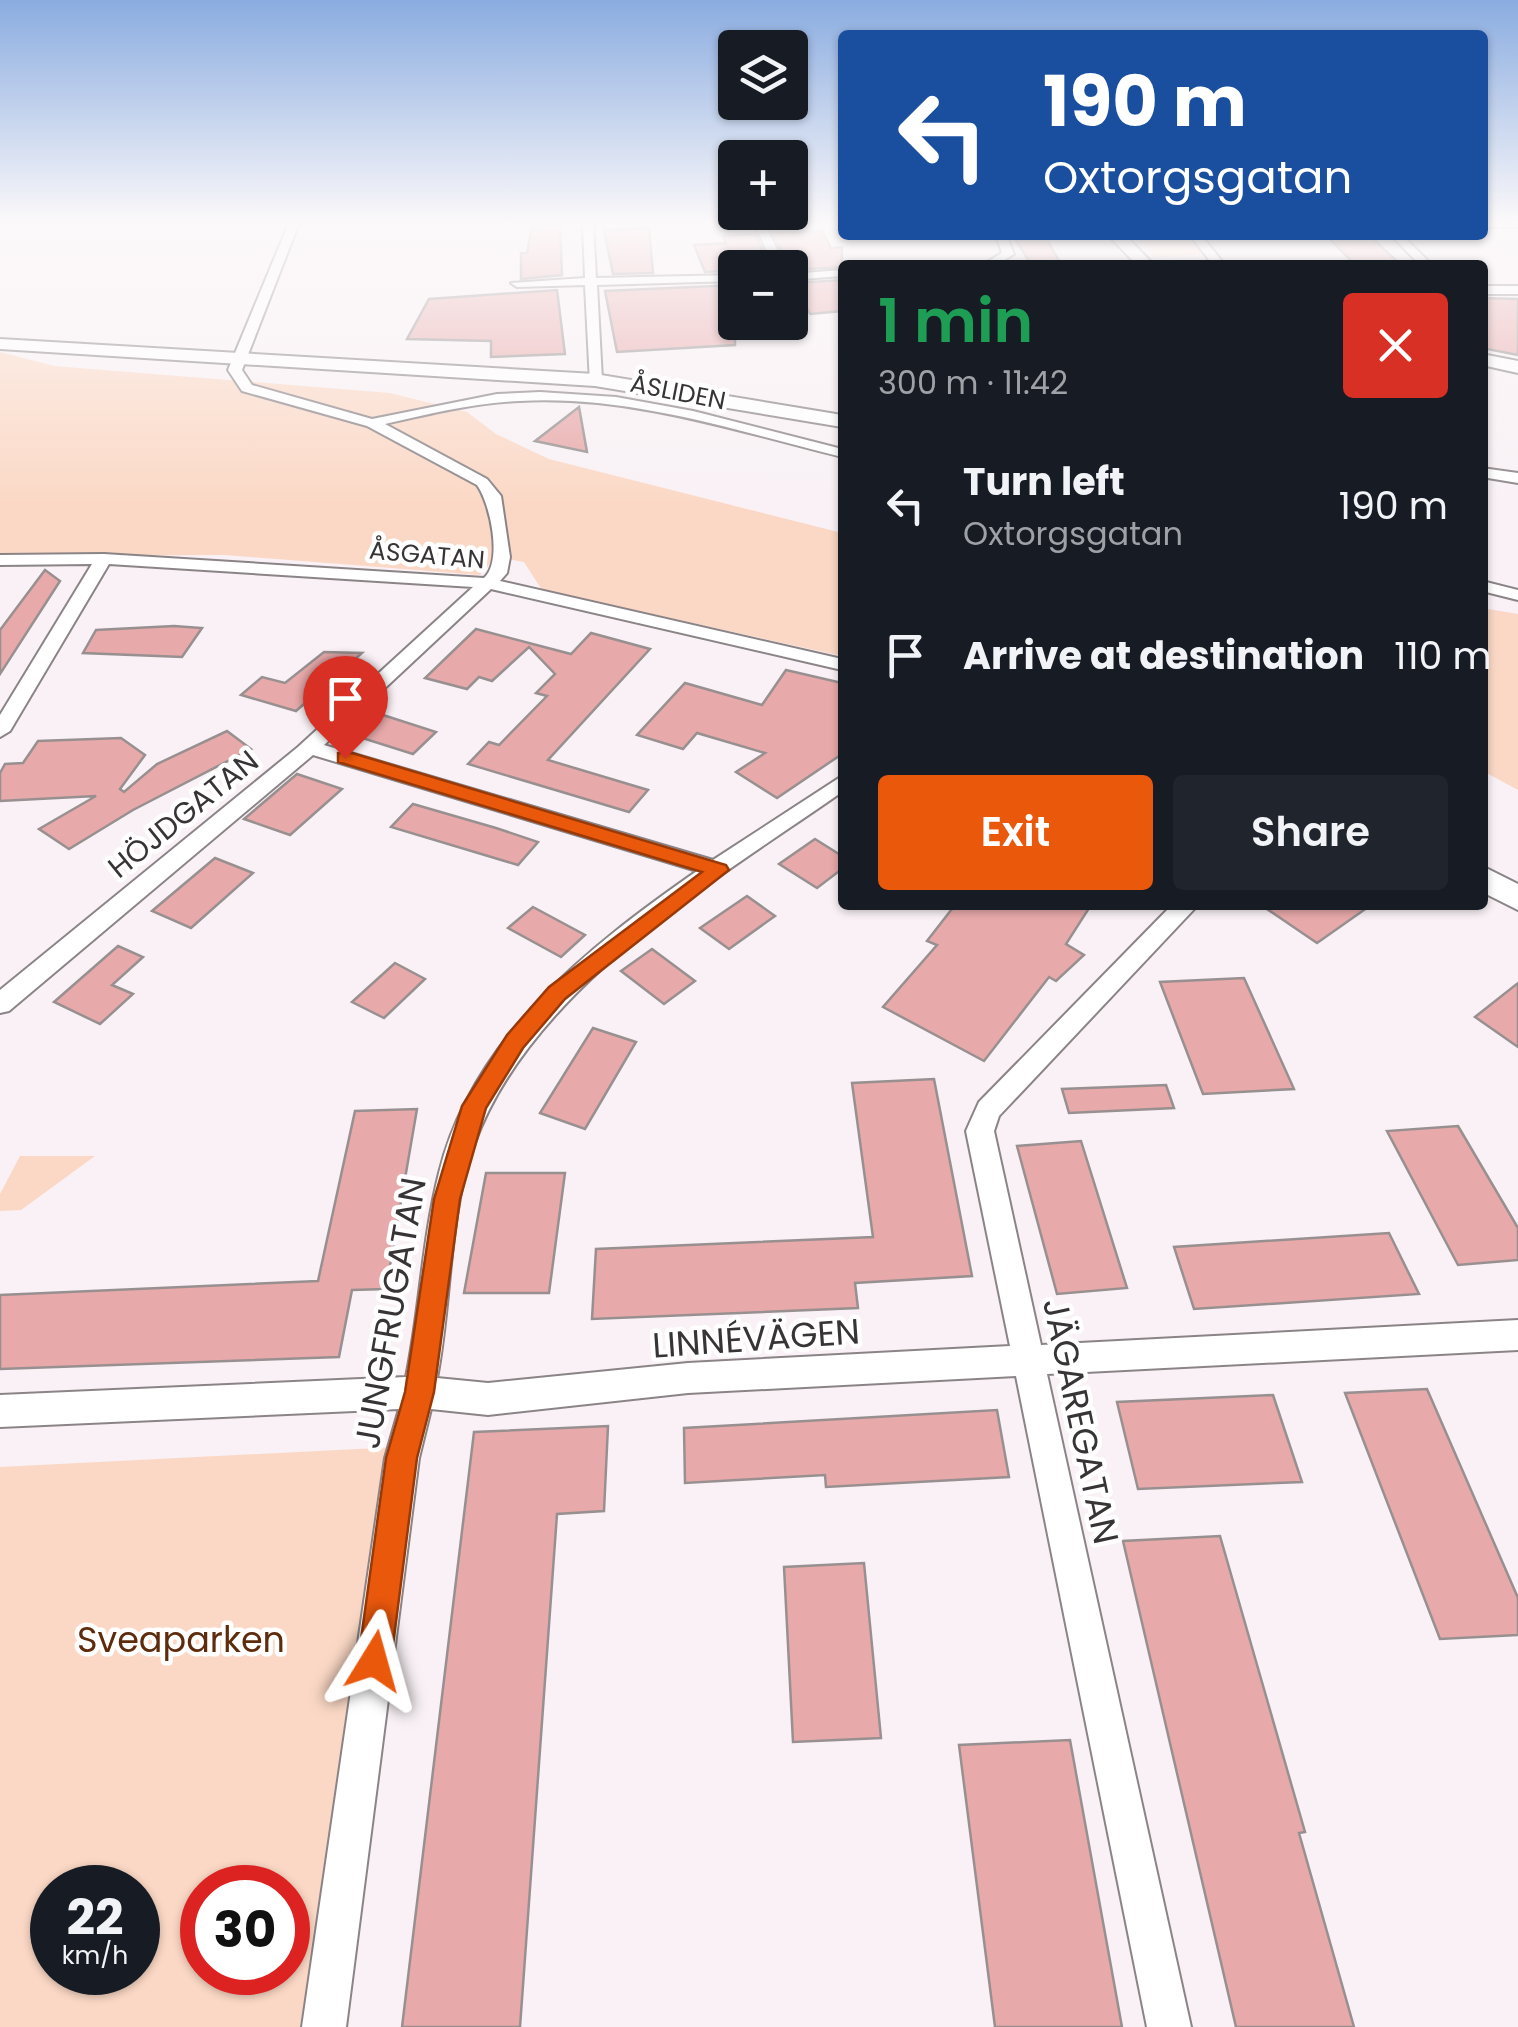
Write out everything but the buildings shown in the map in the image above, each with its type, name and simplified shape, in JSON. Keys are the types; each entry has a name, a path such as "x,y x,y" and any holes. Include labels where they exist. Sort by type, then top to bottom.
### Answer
{"main road":[{"path":"0,344 595,380 838,420"},
{"path":"1488,360 1518,367"},
{"path":"1488,881 1518,899"}],"street":[{"path":"244,357 259,318"},
{"path":"593,318 595,380"},
{"name":"ÅSLIDEN","path":"244,357 235,370 246,388 372,423 496,399 572,397 678,412 838,451"},
{"path":"372,423 455,464 492,490 502,560 498,573 487,583"},
{"path":"1488,473 1518,478"},
{"path":"0,730 104,559"},
{"name":"ÅSGATAN","path":"0,560 104,559 487,583 838,663"},
{"name":"HÖJDGATAN","path":"0,1004 310,747 487,583"},
{"path":"1488,588 1518,595"},
{"path":"310,747 719,870"},
{"name":"JUNGFRUGATAN","path":"324,2027 402,1458 420,1392 447,1199 474,1106 515,1042 557,993 838,785"},
{"name":"JÄGAREGATAN","path":"1169,2027 980,1130 988,1110 1181,910"},
{"name":"LINNÉVÄGEN","path":"0,1411 420,1392 488,1399 688,1378 1518,1334"}],"green space":[{"path":"0,352 54,366 390,393 467,412 496,434 549,459 838,532 838,655 542,590 524,562 496,557 480,575 225,555 0,556"},
{"path":"1488,609 1518,614 1518,790 1488,774"},
{"path":"20,1156 95,1156 21,1210 0,1211 0,1194"},
{"name":"Sveaparken","path":"397,1447 310,1967 310,1865 180,1865 180,1995 305,1995 300,2027 0,2027 0,1467"}],"route":[{"path":"345,758 719,870 603,954 557,993 515,1042 474,1106 447,1199 420,1392 402,1458 374,1661"}]}
